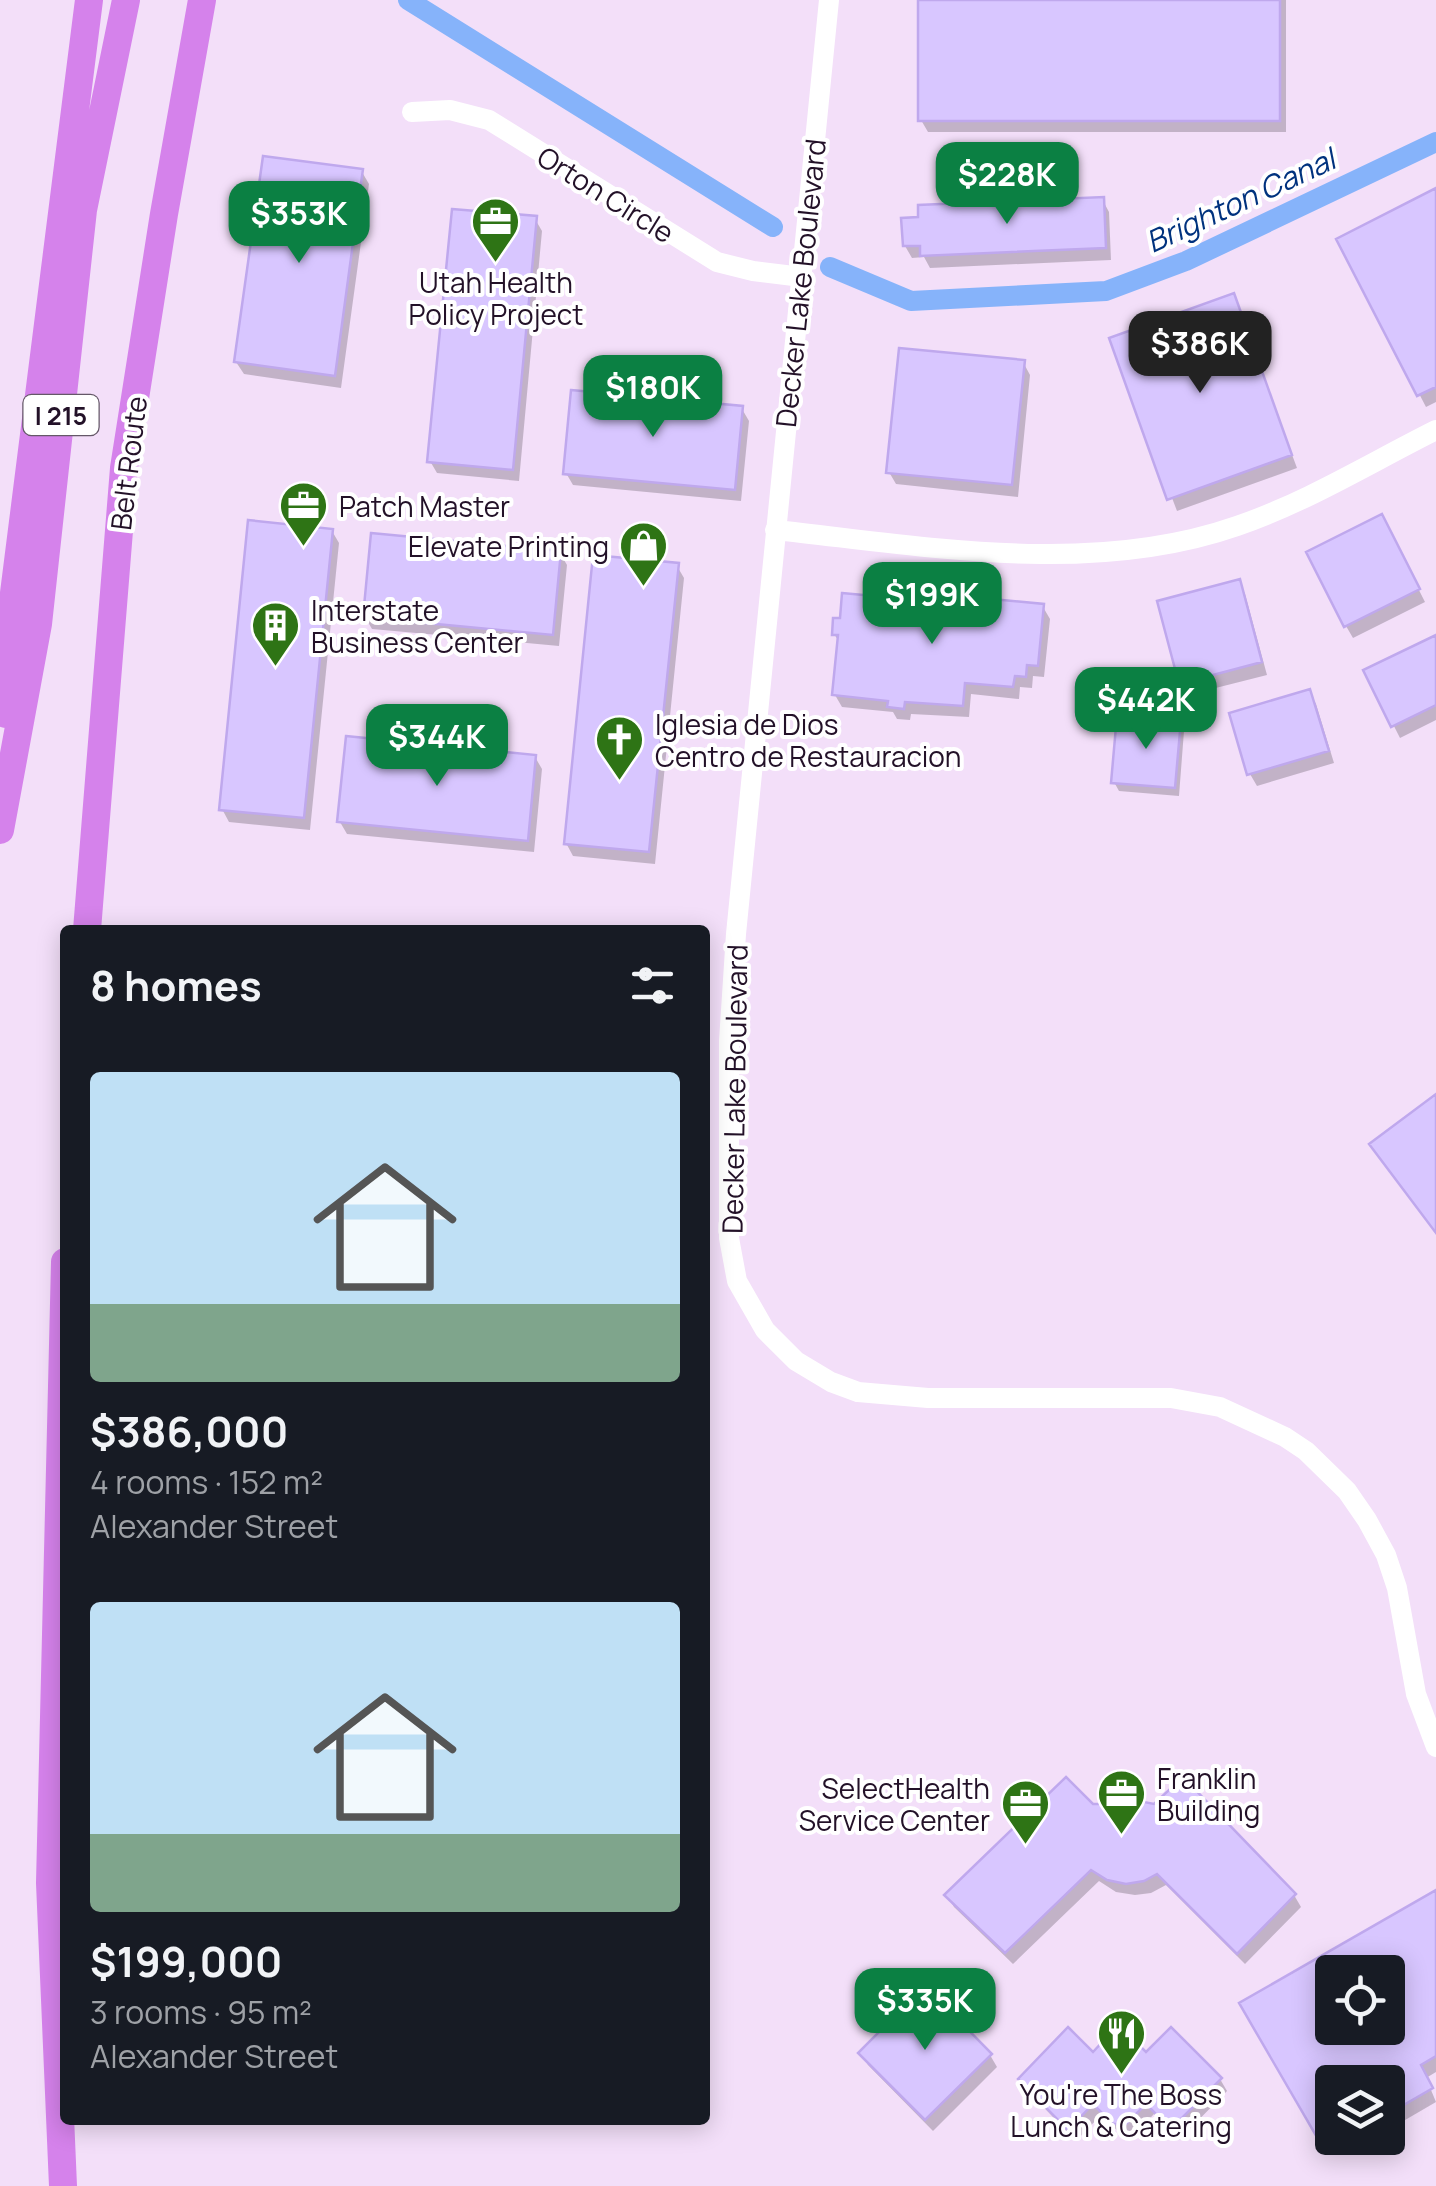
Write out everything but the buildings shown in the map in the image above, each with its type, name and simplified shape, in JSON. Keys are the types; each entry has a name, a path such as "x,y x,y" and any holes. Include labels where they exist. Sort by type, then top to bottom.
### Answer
{"highway":[{"path":"0,810 14,593 89,0"},
{"name":"I 215","path":"0,830 38,624 82,210 126,0"},
{"name":"Belt Route","path":"88,925 124,468 202,0"},
{"path":"164,214 221,0"},
{"path":"60,1469 50,1882 60,2116"},
{"path":"60,2125 63,2186"}],"street":[{"name":"Decker Lake Boulevard","path":"829,0 736,934 729,1042 729,1238 737,1281 766,1330 796,1361 830,1382 858,1392 928,1398 1171,1398 1220,1408 1285,1436 1306,1450 1348,1491 1386,1555 1397,1588 1416,1694 1436,1747"},
{"name":"Orton Circle","path":"412,112 450,110 488,120 704,255 753,271 802,278"},
{"path":"775,530 1030,554 1152,548 1258,519 1319,493 1436,430"}],"waterway":[{"name":"Brighton Canal","path":"408,0 773,227"},
{"name":"Brighton Canal","path":"830,267 911,301 1106,291 1186,261 1436,142"}],"place":[{"name":"Utah Health Policy Project","path":"496,264"},
{"name":"Patch Master","path":"304,548"},
{"name":"Elevate Printing","path":"644,588"},
{"name":"Interstate Business Center","path":"276,668"},
{"name":"Iglesia de Dios Centro de Restauracion","path":"620,782"},
{"name":"Franklin Building","path":"1122,1836"},
{"name":"SelectHealth Service Center","path":"1025,1846"},
{"name":"You're The Boss Lunch & Catering","path":"1121,2076"}]}
